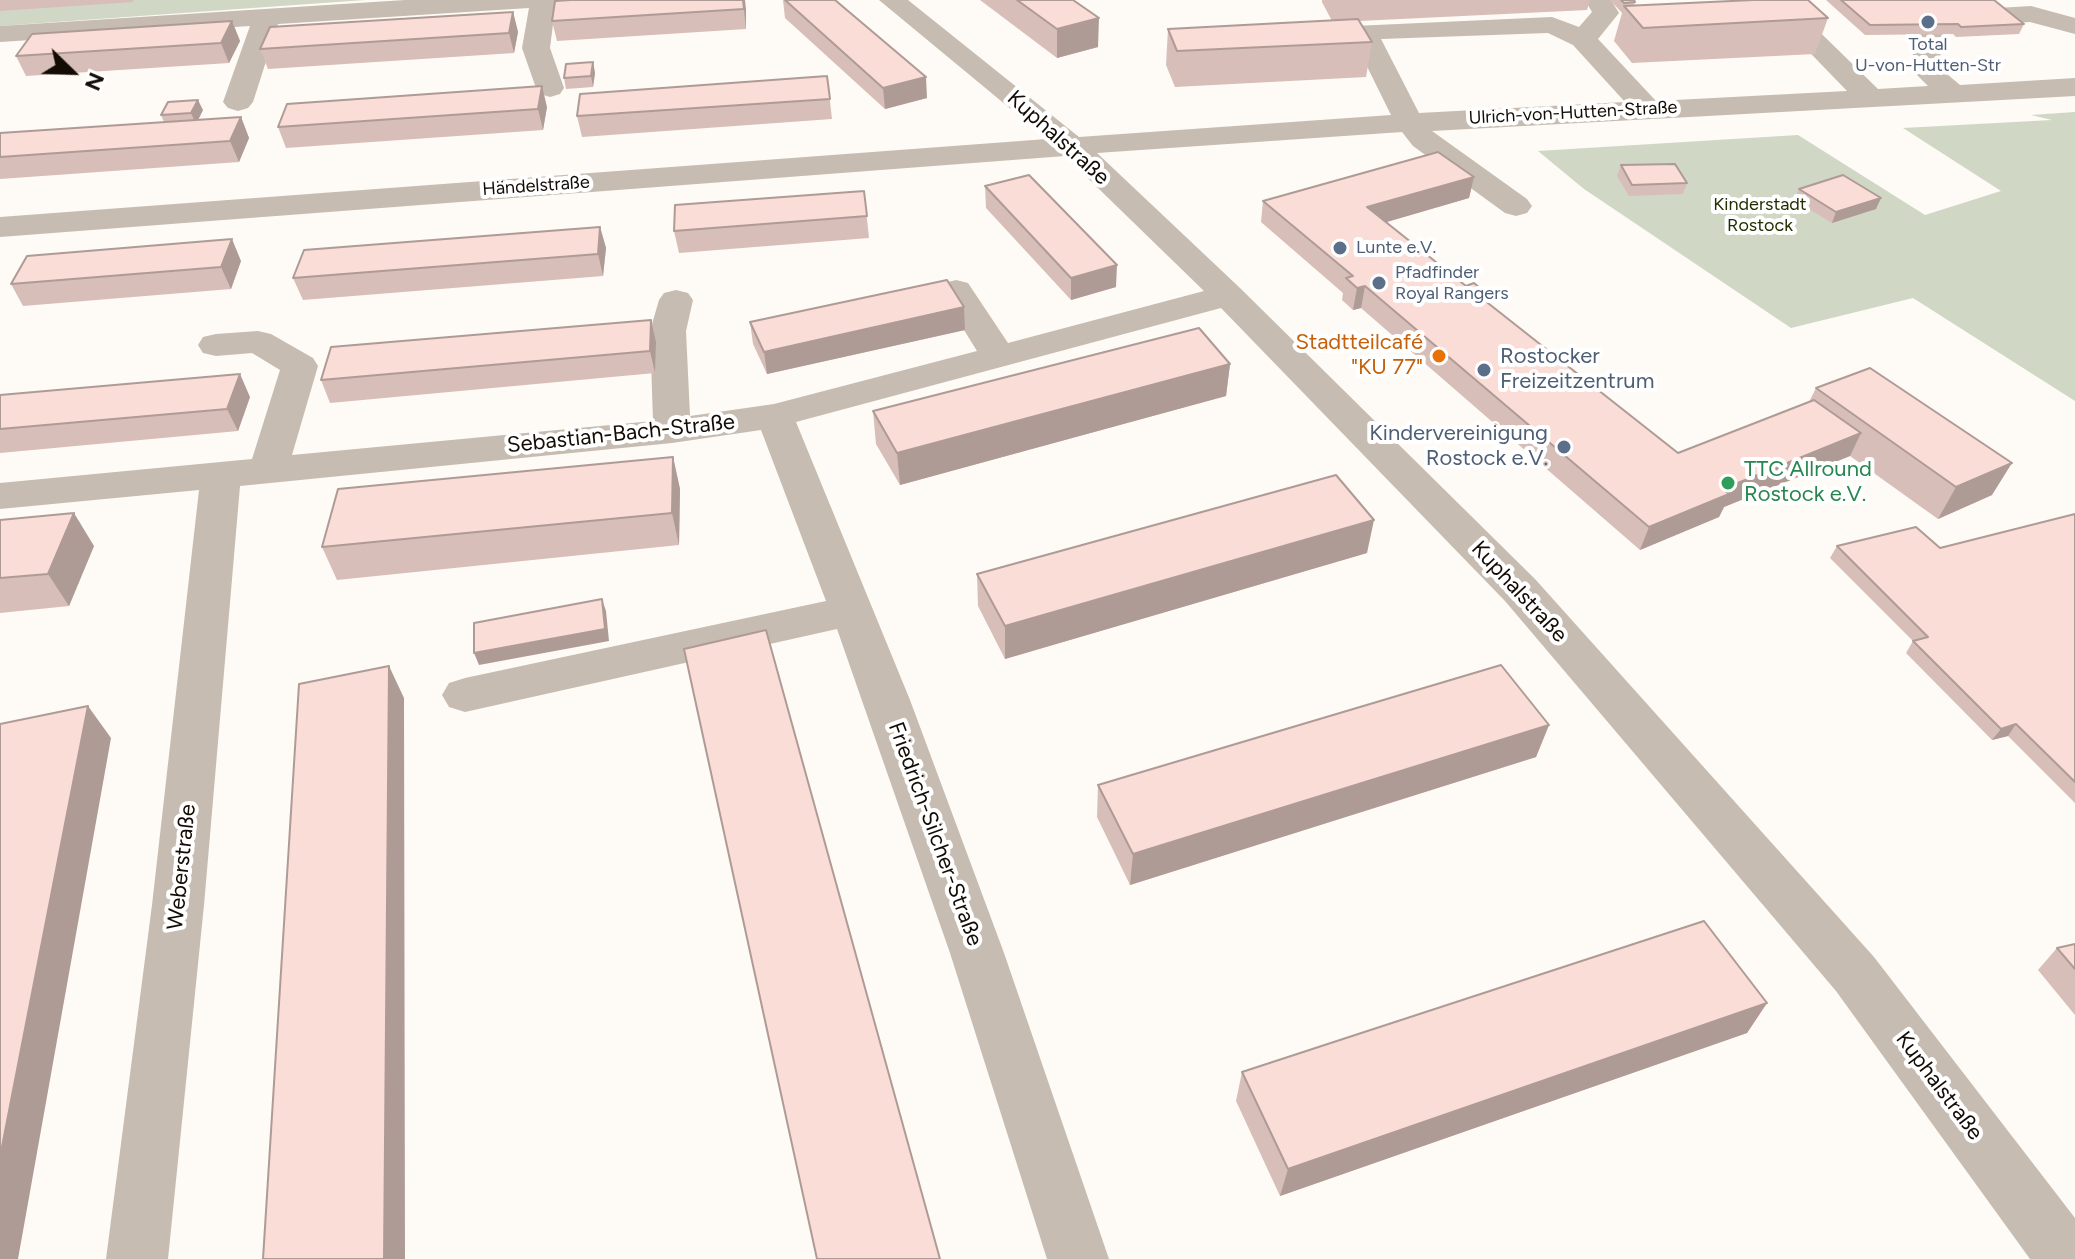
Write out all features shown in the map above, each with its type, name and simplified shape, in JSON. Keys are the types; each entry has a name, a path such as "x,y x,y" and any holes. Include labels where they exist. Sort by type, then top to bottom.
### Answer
{"street":[{"path":"0,34 267,16 374,4 528,0"},
{"path":"543,0 536,48 550,88"},
{"name":"Kuphalstraße","path":"894,0 1045,121 1228,295 1520,590 1845,962 2068,1259"},
{"path":"1583,39 1606,13 1598,0"},
{"path":"1772,0 1872,99"},
{"path":"2003,11 2074,26"},
{"path":"238,102 267,16"},
{"path":"1516,206 1438,152 1409,122 1364,32 1552,25 1583,39 1647,109"},
{"path":"1933,35 1928,37 1926,70 1954,94"},
{"path":"1567,63 1604,61"},
{"name":"Ulrich-von-Hutten-Straße","path":"1071,147 1409,122 2075,87"},
{"name":"Händelstraße","path":"0,227 1071,147"},
{"path":"956,290 998,355"},
{"name":"Sebastian-Bach-Straße","path":"0,496 672,431 775,416 1228,295"},
{"path":"672,431 668,331 676,300"},
{"name":"Weberstraße","path":"137,1259 178,905 245,471 300,366 258,342 216,345"},
{"name":"Friedrich-Silcher-Straße","path":"775,416 854,610 977,953 1078,1259"},
{"path":"465,695 854,610"}],"green space":[{"path":"0,0 365,0 0,26"},
{"name":"Kinderstadt Rostock","path":"2075,112 2075,401 1913,298 1791,328 1584,189 1538,151 1798,135 1925,215 2001,191 1903,128 2052,120 2031,115"}],"building":[{"path":"743,0 744,9 552,21 555,1"},
{"path":"785,0 835,0 926,77 883,88"},
{"path":"1017,0 1073,0 1099,18 1057,29"},
{"path":"1808,0 1828,18 1643,28 1624,6"},
{"name":"Total U-von-Hutten-Str","path":"1841,0 1994,0 2024,24 1961,27 1958,24 1870,25"},
{"path":"513,12 509,33 260,49 270,27"},
{"path":"1358,19 1372,42 1177,51 1168,29"},
{"path":"232,21 221,43 16,56 32,34"},
{"path":"593,62 591,76 564,78 566,64"},
{"path":"827,76 830,99 577,116 580,94"},
{"path":"542,86 538,109 278,127 287,104"},
{"path":"198,100 191,113 161,115 168,102"},
{"path":"241,117 230,141 0,157 0,133"},
{"path":"1438,152 1474,177 1367,207 1466,286 1474,283 1487,294 1479,296 1678,453 1814,400 1861,433 1723,489 1729,494 1649,527 1365,286 1357,288 1346,278 1353,276 1263,201"},
{"path":"1675,164 1687,183 1632,185 1621,165"},
{"path":"1029,175 1117,265 1071,278 985,186"},
{"path":"1843,175 1881,198 1836,212 1799,189"},
{"path":"864,191 867,216 674,231 675,205"},
{"path":"600,227 598,254 293,278 304,250"},
{"path":"232,239 221,267 11,284 27,256"},
{"path":"947,280 964,307 764,352 750,322"},
{"path":"651,320 650,351 321,380 331,347"},
{"path":"1199,328 1230,364 897,453 873,411"},
{"path":"1870,368 2012,463 1956,487 1816,388"},
{"path":"240,374 227,409 0,429 0,395"},
{"path":"673,457 672,513 322,547 338,489"},
{"path":"1336,475 1374,520 1005,626 977,574"},
{"path":"74,513 48,574 0,578 0,520"},
{"path":"2075,514 2075,782 2016,724 2001,729 1913,641 1928,637 1837,546 1916,527 1940,548"},
{"path":"602,599 605,629 474,653 474,623"},
{"path":"766,630 940,1259 817,1259 684,649"},
{"path":"1501,665 1549,725 1133,854 1098,785"},
{"path":"389,666 384,1259 263,1259 299,684"},
{"path":"88,706 0,1157 0,724"},
{"path":"1704,921 1767,1003 1288,1169 1242,1072"},
{"path":"2075,944 2075,969 2057,948"}],"place":[{"name":"Total U-von-Hutten-Str","path":"1928,22"},
{"name":"Lunte e.V.","path":"1340,248"},
{"name":"Pfadfinder Royal Rangers","path":"1379,283"},
{"name":"Stadtteilcafé \"KU 77\"","path":"1439,356"},
{"name":"Rostocker Freizeitzentrum","path":"1484,370"},
{"name":"Kindervereinigung Rostock e.V.","path":"1564,447"},
{"name":"TTC Allround Rostock e.V.","path":"1728,483"}]}
